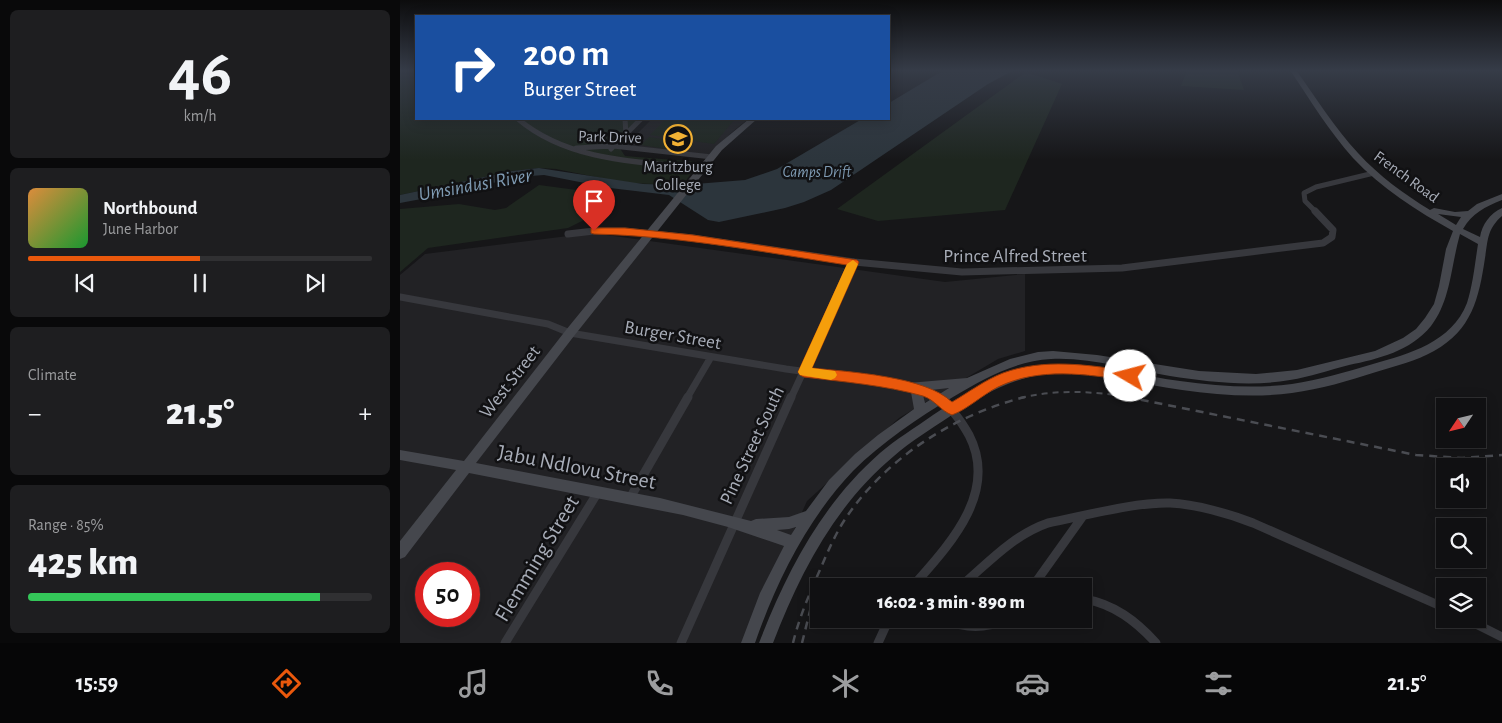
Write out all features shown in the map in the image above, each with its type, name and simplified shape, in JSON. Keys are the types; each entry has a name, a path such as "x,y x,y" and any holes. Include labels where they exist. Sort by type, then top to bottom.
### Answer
{"main road":[{"name":"French Road","path":"1315,100 1348,146 1374,173 1457,230 1482,242"},
{"name":"West Street","path":"400,552 570,333 712,157 723,144 752,120"},
{"path":"748,643 764,602 794,543 811,515 847,468 902,424 972,380 1018,361 1044,356 1068,356 1171,372 1242,379 1287,377 1380,353 1410,338 1429,321 1440,297 1457,230 1468,214 1487,201 1502,197"},
{"path":"1426,209 1448,214 1468,214"},
{"path":"766,643 795,573 809,546 838,505 855,485 885,456 904,441 991,384 1006,377 1031,371 1082,369 1208,388 1253,391 1302,387 1406,359 1426,351 1445,339 1460,324 1472,301 1482,242 1491,221 1502,211"},
{"path":"920,412 920,407 912,389 972,380"},
{"name":"Jabu Ndlovu Street","path":"400,455 630,498 740,524 794,543"},
{"name":"Jabu Ndlovu Street","path":"740,524 789,523 811,515"}],"street":[{"name":"Park Drive","path":"519,120 531,131 566,148 610,158 704,168"},
{"path":"618,158 627,153 623,144 625,120"},
{"path":"610,158 608,153 613,146 640,120"},
{"name":"Park Drive","path":"566,148 613,146 712,157"},
{"name":"Prince Alfred Street","path":"568,234 610,230 693,238 854,262 962,272 1096,270 1186,262 1320,244 1330,239 1334,234 1333,230 1305,201 1304,193 1316,187 1374,173"},
{"name":"Pine Street South","path":"681,643 740,524 804,372 854,262"},
{"name":"Burger Street","path":"400,297 548,324 570,333 804,372 862,379 912,389 940,399"},
{"path":"630,498 711,357"},
{"path":"920,578 960,529 974,504 979,477 976,453 967,431 952,410 940,399"},
{"name":"Flemming Street","path":"505,643 598,492"},
{"path":"970,578 1004,548 1026,532 1048,523 1143,505 1171,503 1229,514 1436,604"},
{"path":"1039,578 1083,516"},
{"path":"1092,600 1128,617 1156,643"},
{"path":"878,643 885,628"},
{"path":"966,628 984,628"},
{"path":"1484,628 1502,637"}],"shaded area":[{"path":"400,100 415,100 415,120 638,120 617,144 625,156 699,162 683,185 626,183 556,169 539,168 512,171 400,195"},
{"path":"987,100 1055,100 1005,210 878,221 837,209"},
{"name":"Maritzburg College","path":"651,120 747,120 710,155 625,146"},
{"path":"665,120 734,120 714,144 650,135"},
{"path":"649,137 694,144 686,152 641,145"},
{"path":"539,185 607,194 586,219 568,228 428,248 400,272 400,209 459,204 495,210 506,208"},
{"path":"592,233 945,282 1025,274 1025,351 998,359 899,418 807,501 751,626 747,643 400,643 400,275 425,254"}],"water":[{"name":"Camps Drift","path":"894,100 964,100 831,190 785,208 719,222 708,220 669,195 610,188 544,175 517,177 448,194 400,203 400,195 512,171 539,168 643,184 683,185 745,180 777,169 860,120 890,120 890,102"}],"railway":[{"path":"1020,398 1062,392 1129,397"},
{"path":"793,643 808,598 842,524 858,501 877,480 898,460 946,428 972,415 1025,397"},
{"path":"1129,397 1416,455 1462,458 1502,455"},
{"path":"802,643 810,611"}],"slow traffic":[{"path":"831,375 804,372 853,264"}],"place":[{"name":"Maritzburg College","path":"678,139"}],"route":[{"path":"594,231 625,231 693,238 854,262 804,372 873,380 927,392 940,399 952,410 991,384 1019,373 1066,368 1130,376"}],"water label":[{"name":"Umsindusi River","path":"475,184"}]}
